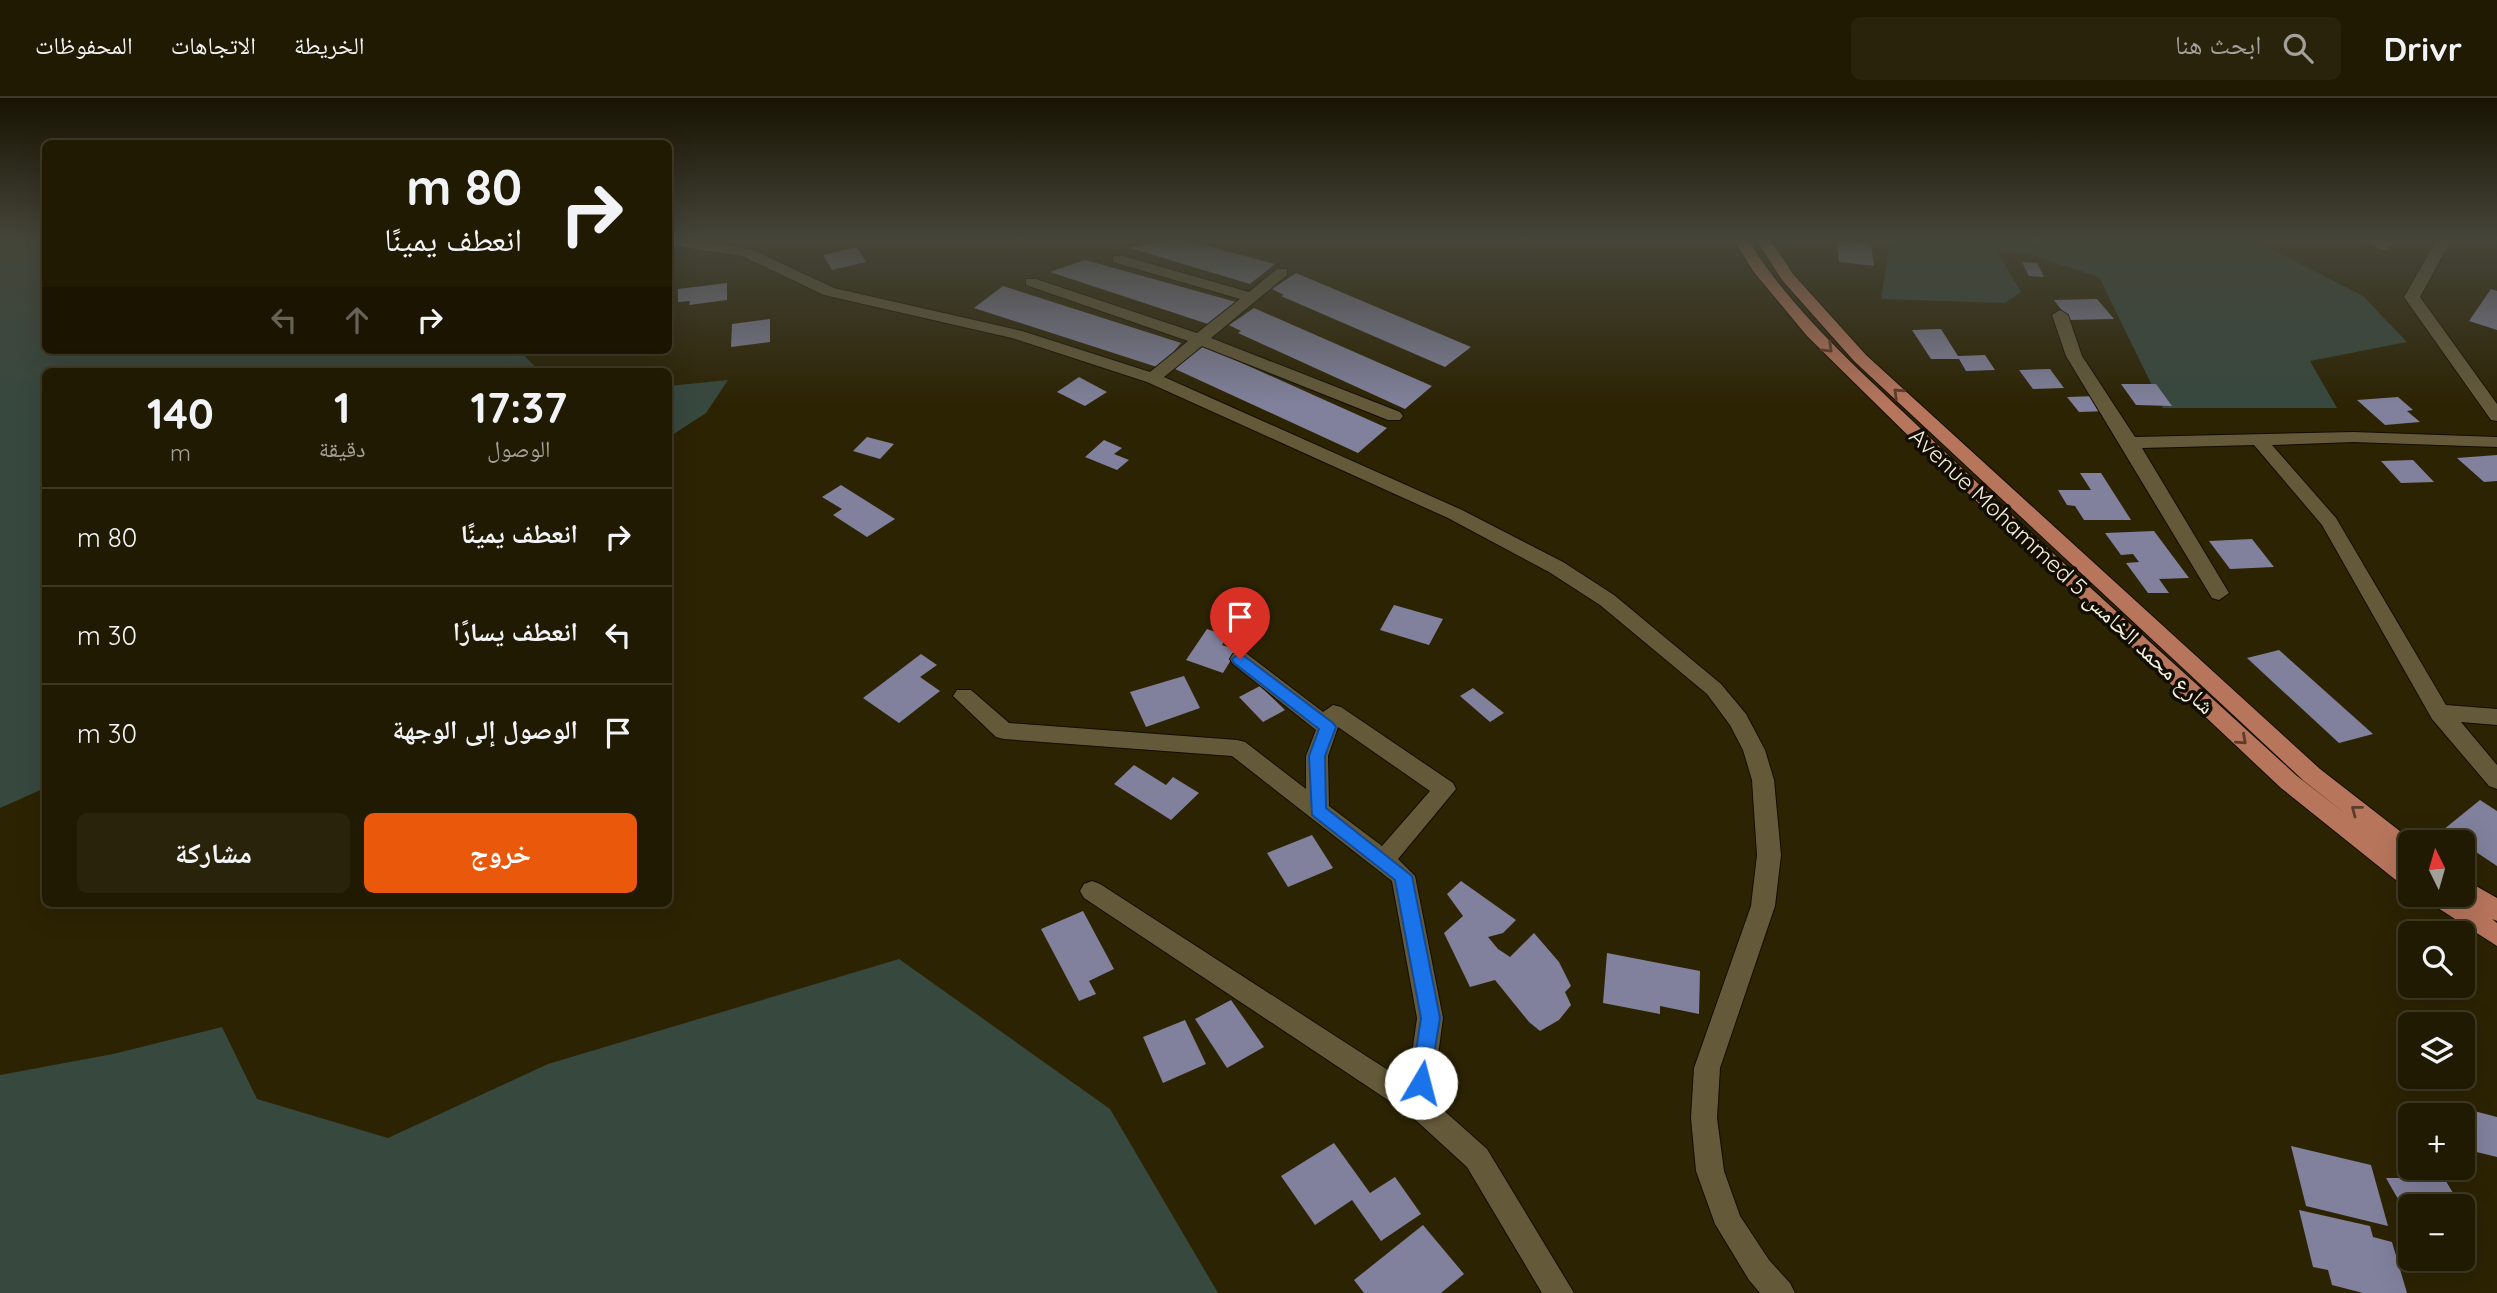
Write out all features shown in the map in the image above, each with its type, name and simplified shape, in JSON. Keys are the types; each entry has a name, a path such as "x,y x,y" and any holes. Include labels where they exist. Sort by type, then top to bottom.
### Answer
{"main road":[{"name":"Avenue Mohammed 5 شارع محمد الخامس","path":"1780,294 1813,333 1944,461 2289,782 2398,868"},
{"name":"Avenue Mohammed 5 شارع محمد الخامس","path":"1802,294 1860,358 2312,775 2398,843"},
{"path":"2475,897 2497,911"},
{"path":"2454,907 2497,936"}],"street":[{"path":"835,294 866,303 1016,334 1153,378 1455,514 1556,567 1607,600 1714,690 1738,720 1754,750 1763,780 1769,855 1763,906 1707,1068 1704,1118 1710,1171 1729,1224 1759,1270 1780,1293"},
{"path":"1065,294 1198,339 1394,416"},
{"path":"1239,294 1250,297"},
{"path":"1153,378 1254,294"},
{"path":"2414,294 2412,297 2494,407"},
{"path":"2060,315 2074,356 2130,443 2219,593"},
{"path":"2130,443 2404,438 2497,442"},
{"path":"2259,440 2329,522 2440,713 2497,780"},
{"path":"1240,659 1327,727"},
{"path":"964,696 1004,731 1237,748 1403,876 1430,1018 1418,1105"},
{"path":"1318,811 1317,756 1333,713 1445,789 1383,861"},
{"path":"2440,713 2497,716"},
{"path":"1092,891 1418,1105 1477,1158 1559,1293"}],"green space":[{"path":"0,294 42,294 42,354 523,354 536,368 42,368 42,789 0,808"},
{"path":"1882,294 2018,294 2005,303 1881,299"},
{"path":"2107,294 2359,294 2407,342 2310,361 2337,408 2163,408"},
{"path":"728,380 706,413 672,435 672,386"},
{"path":"899,959 1110,1109 1218,1293 0,1293 0,1075 113,1054 222,1027 257,1099 388,1138 548,1064"}],"building":[{"path":"678,294 727,294 727,300 689,305 690,301 678,302"},
{"path":"993,294 1027,294 1181,343 1160,368 974,308"},
{"path":"1116,294 1206,294 1236,302 1211,325"},
{"path":"1282,294 1345,294 1471,347 1445,367 1281,296 1284,295"},
{"path":"2488,294 2497,294 2497,330 2469,321"},
{"path":"2097,299 2114,319 2069,320 2054,300"},
{"path":"1254,308 1432,386 1405,409 1238,333 1241,331 1229,325"},
{"path":"770,319 770,342 731,347 732,324"},
{"path":"1941,329 1958,356 1985,355 1995,370 1966,371 1959,359 1931,359 1912,330"},
{"path":"1204,346 1387,428 1358,453 1173,368"},
{"path":"2050,369 2064,388 2033,389 2019,370"},
{"path":"1079,377 1107,392 1085,406 1057,392"},
{"path":"2121,384 2156,384 2172,406 2136,405"},
{"path":"2097,396 2109,411 2079,412 2067,397"},
{"path":"2398,397 2413,410 2407,411 2420,422 2385,425 2357,400"},
{"path":"867,437 894,444 880,459 853,451"},
{"path":"1104,440 1122,448 1114,454 1129,460 1117,470 1085,457"},
{"path":"2497,455 2497,481 2484,482 2457,458"},
{"path":"2413,460 2434,482 2401,483 2381,461"},
{"path":"2080,473 2101,473 2131,520 2084,520 2075,506 2067,505 2058,490 2091,490"},
{"path":"841,485 895,519 867,537 833,515 842,509 822,497"},
{"path":"2154,531 2189,578 2159,579 2169,593 2148,593 2126,563 2139,562 2133,554 2121,555 2105,533"},
{"path":"2252,539 2274,567 2230,569 2209,541"},
{"path":"1394,605 1443,619 1429,645 1380,630"},
{"path":"1207,629 1227,636 1222,645 1237,650 1223,673 1186,660"},
{"path":"2279,650 2373,734 2339,743 2247,658"},
{"path":"921,654 937,665 920,677 940,691 899,723 863,698"},
{"path":"1184,676 1200,708 1146,727 1130,692"},
{"path":"1260,686 1285,710 1263,722 1239,697"},
{"path":"1473,688 1504,713 1490,722 1460,696"},
{"path":"1134,765 1166,785 1173,777 1199,793 1171,820 1114,784"},
{"path":"2480,800 2497,811 2497,866 2475,851 2475,830 2443,830"},
{"path":"1312,835 1333,868 1288,887 1267,853"},
{"path":"1461,881 1516,920 1503,933 1488,937 1498,949 1510,957 1534,933 1559,962 1571,986 1565,992 1571,1005 1559,1020 1540,1031 1529,1022 1495,980 1470,987 1444,933 1463,916 1447,894"},
{"path":"1083,911 1114,969 1089,981 1096,994 1079,1001 1041,929"},
{"path":"1607,953 1700,971 1699,1014 1660,1006 1660,1014 1603,1003"},
{"path":"1231,1000 1264,1047 1227,1068 1195,1019"},
{"path":"1185,1020 1206,1064 1163,1083 1143,1037"},
{"path":"2475,1111 2497,1117 2497,1157 2475,1152"},
{"path":"1334,1143 1370,1193 1395,1177 1421,1214 1381,1241 1352,1200 1315,1225 1281,1176"},
{"path":"2291,1146 2371,1165 2388,1226 2306,1206"},
{"path":"2386,1178 2445,1180 2454,1194 2398,1194 2398,1199"},
{"path":"2299,1210 2370,1226 2373,1237 2392,1242 2398,1271 2401,1271 2407,1293 2363,1293 2332,1285 2328,1270 2313,1267"},
{"path":"1423,1225 1464,1274 1441,1293 1364,1293 1354,1280"}],"route":[{"path":"1240,659 1327,727 1317,756 1318,811 1403,876 1430,1018 1421,1083"}]}
